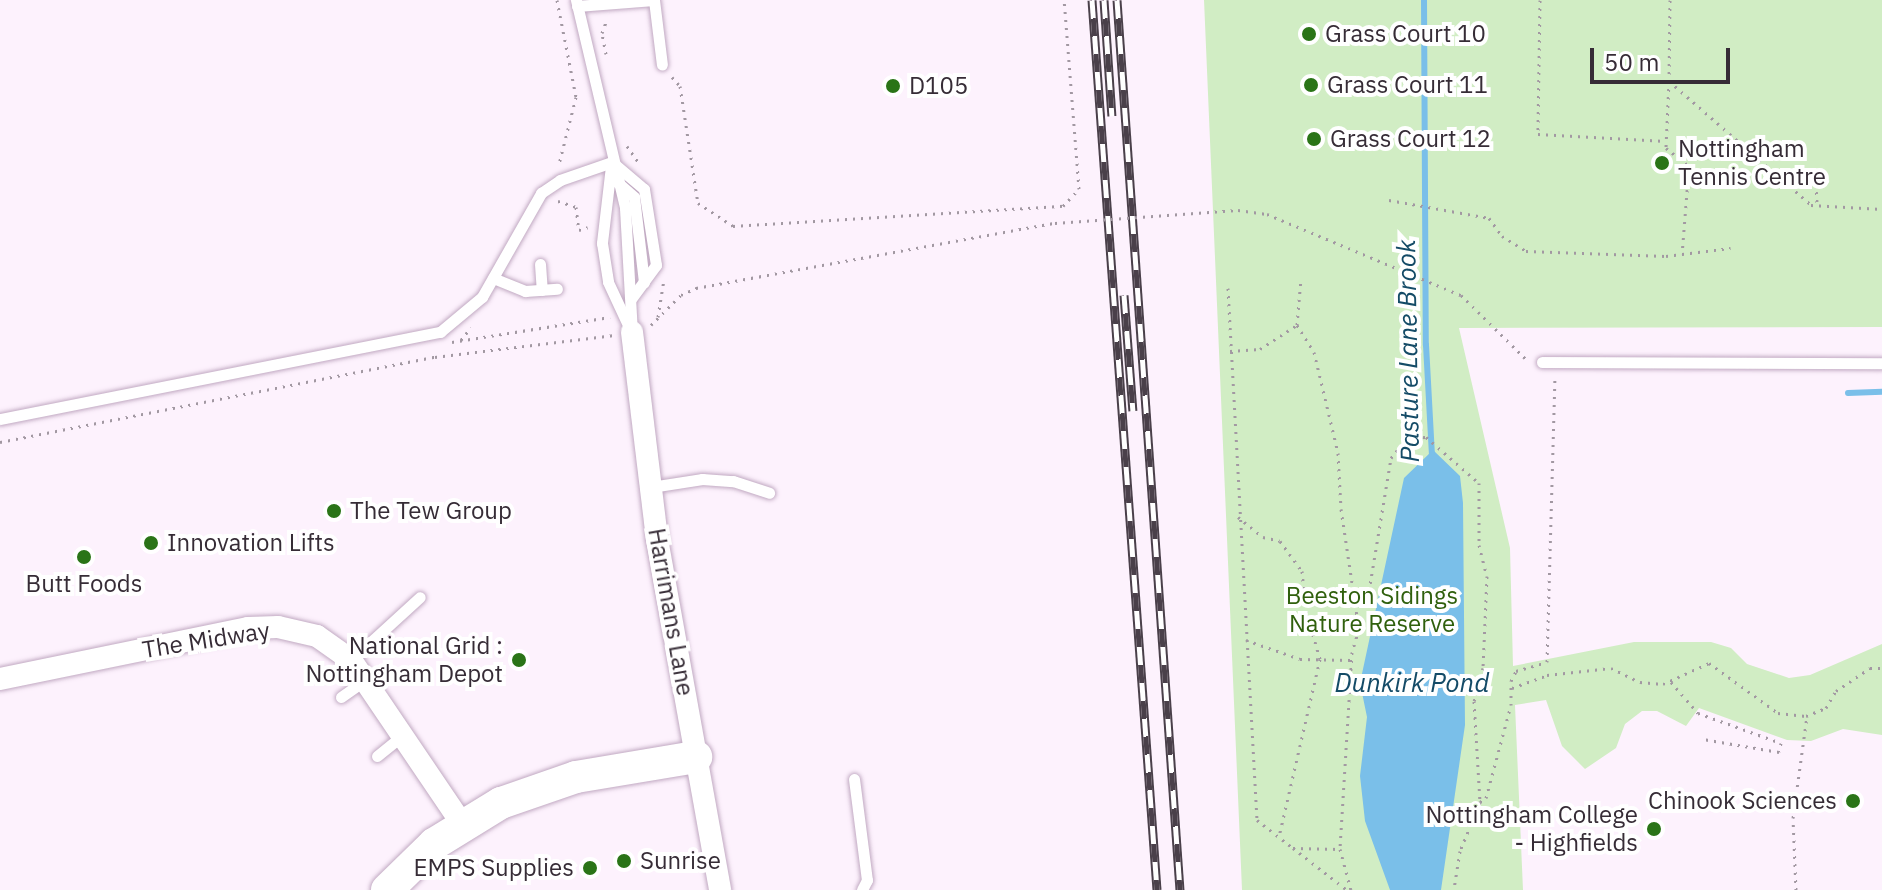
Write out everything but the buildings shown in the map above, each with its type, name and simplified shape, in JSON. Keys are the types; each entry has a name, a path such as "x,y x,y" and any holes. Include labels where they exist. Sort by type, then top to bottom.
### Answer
{"street":[{"name":"Harrimans Lane","path":"633,332 651,487 720,890"},
{"name":"The Midway","path":"0,679 248,628 308,633 351,660 462,824"},
{"path":"387,890 462,824 541,786 696,757"}],"lane":[{"path":"577,3 654,0 662,65"},
{"name":"Harrimans Lane","path":"577,3 625,208 633,332"},
{"path":"0,419 426,337 472,310 541,193 560,180 612,162 644,189 656,265 631,299"},
{"name":"Harrimans Lane","path":"612,162 602,243 608,282 633,332"},
{"path":"617,181 634,197 644,282"},
{"path":"540,264 542,290"},
{"path":"493,278 525,291 557,289"},
{"path":"1536,362 1882,363"},
{"path":"651,487 702,479 733,481 769,493"},
{"path":"351,660 420,597"},
{"path":"341,697 365,680"},
{"path":"377,756 403,735"},
{"path":"854,779 867,880 862,890"}],"path":[{"path":"557,0 576,97 559,153 561,200"},
{"path":"662,65 680,86 698,203 733,226 1063,206 1079,189 1064,0"},
{"path":"1540,0 1538,134 1666,141"},
{"path":"1670,0 1666,148 1689,166 1682,254"},
{"path":"607,62 602,33 614,16 612,4"},
{"path":"1669,81 1811,205 1882,209"},
{"path":"619,135 641,166"},
{"path":"1816,184 1817,205"},
{"path":"553,203 561,200 576,207 579,230 592,226"},
{"path":"1389,200 1409,201 1489,218 1502,236 1526,251 1682,254 1731,248"},
{"path":"0,442 435,357 633,332 696,288 1055,223 1238,210 1267,214 1461,295 1536,362"},
{"path":"658,317 664,278"},
{"path":"1301,278 1297,325 1314,352 1338,453 1341,509 1359,629 1352,660 1340,849 1349,890"},
{"path":"1228,288 1238,517 1246,640 1255,709 1257,820 1278,839 1349,890"},
{"path":"480,317 461,340 612,317"},
{"path":"1230,351 1260,349 1297,325"},
{"path":"1547,675 1556,374"},
{"path":"1356,602 1369,591 1391,458 1407,438 1426,437 1479,483 1479,545 1487,576 1483,668 1474,701 1480,802"},
{"path":"1238,517 1263,537 1280,541 1302,571 1306,611 1320,659 1278,839"},
{"path":"1246,640 1300,659 1352,660"},
{"path":"1454,890 1460,851 1490,783 1516,671 1547,662"},
{"path":"1512,688 1547,675 1611,668 1650,685 1671,682 1709,663 1778,713 1807,716 1826,708 1836,691 1870,668 1882,668"},
{"path":"1671,682 1698,713 1781,743 1779,752 1703,739"},
{"path":"1796,890 1793,818 1807,716"},
{"path":"1293,848 1340,849"}],"green space":[{"name":"Beeston Sidings Nature Reserve","path":"1204,0 1882,0 1882,327 1459,328 1510,548 1513,666 1634,642 1711,642 1731,648 1747,664 1789,678 1810,675 1882,644 1882,735 1843,729 1811,741 1787,740 1699,708 1686,726 1657,711 1642,711 1625,724 1616,748 1585,769 1562,746 1546,700 1515,705 1523,890 1242,890"}],"water":[{"name":"Dunkirk Pond","path":"1433,450 1460,476 1463,503 1465,725 1441,890 1390,890 1365,821 1360,776 1367,717 1360,683 1404,478"}],"waterway":[{"name":"Pasture Lane Brook","path":"1424,0 1426,345 1432,456"},
{"path":"1848,393 1882,392"}],"railway":[{"path":"1092,0 1157,890"},
{"path":"1104,0 1112,116"},
{"path":"1117,0 1180,890"},
{"path":"1124,295 1133,411"}],"place":[{"name":"Grass Court 10","path":"1309,34"},
{"name":"Grass Court 11","path":"1311,85"},
{"name":"D105","path":"893,86"},
{"name":"Grass Court 12","path":"1314,139"},
{"name":"Nottingham Tennis Centre","path":"1662,163"},
{"name":"The Tew Group","path":"334,511"},
{"name":"Innovation Lifts","path":"151,543"},
{"name":"Butt Foods","path":"84,557"},
{"name":"National Grid : Nottingham Depot","path":"519,660"},
{"name":"Chinook Sciences","path":"1853,801"},
{"name":"Nottingham College - Highfields","path":"1654,829"},
{"name":"Sunrise","path":"624,861"},
{"name":"EMPS Supplies","path":"590,868"}]}
